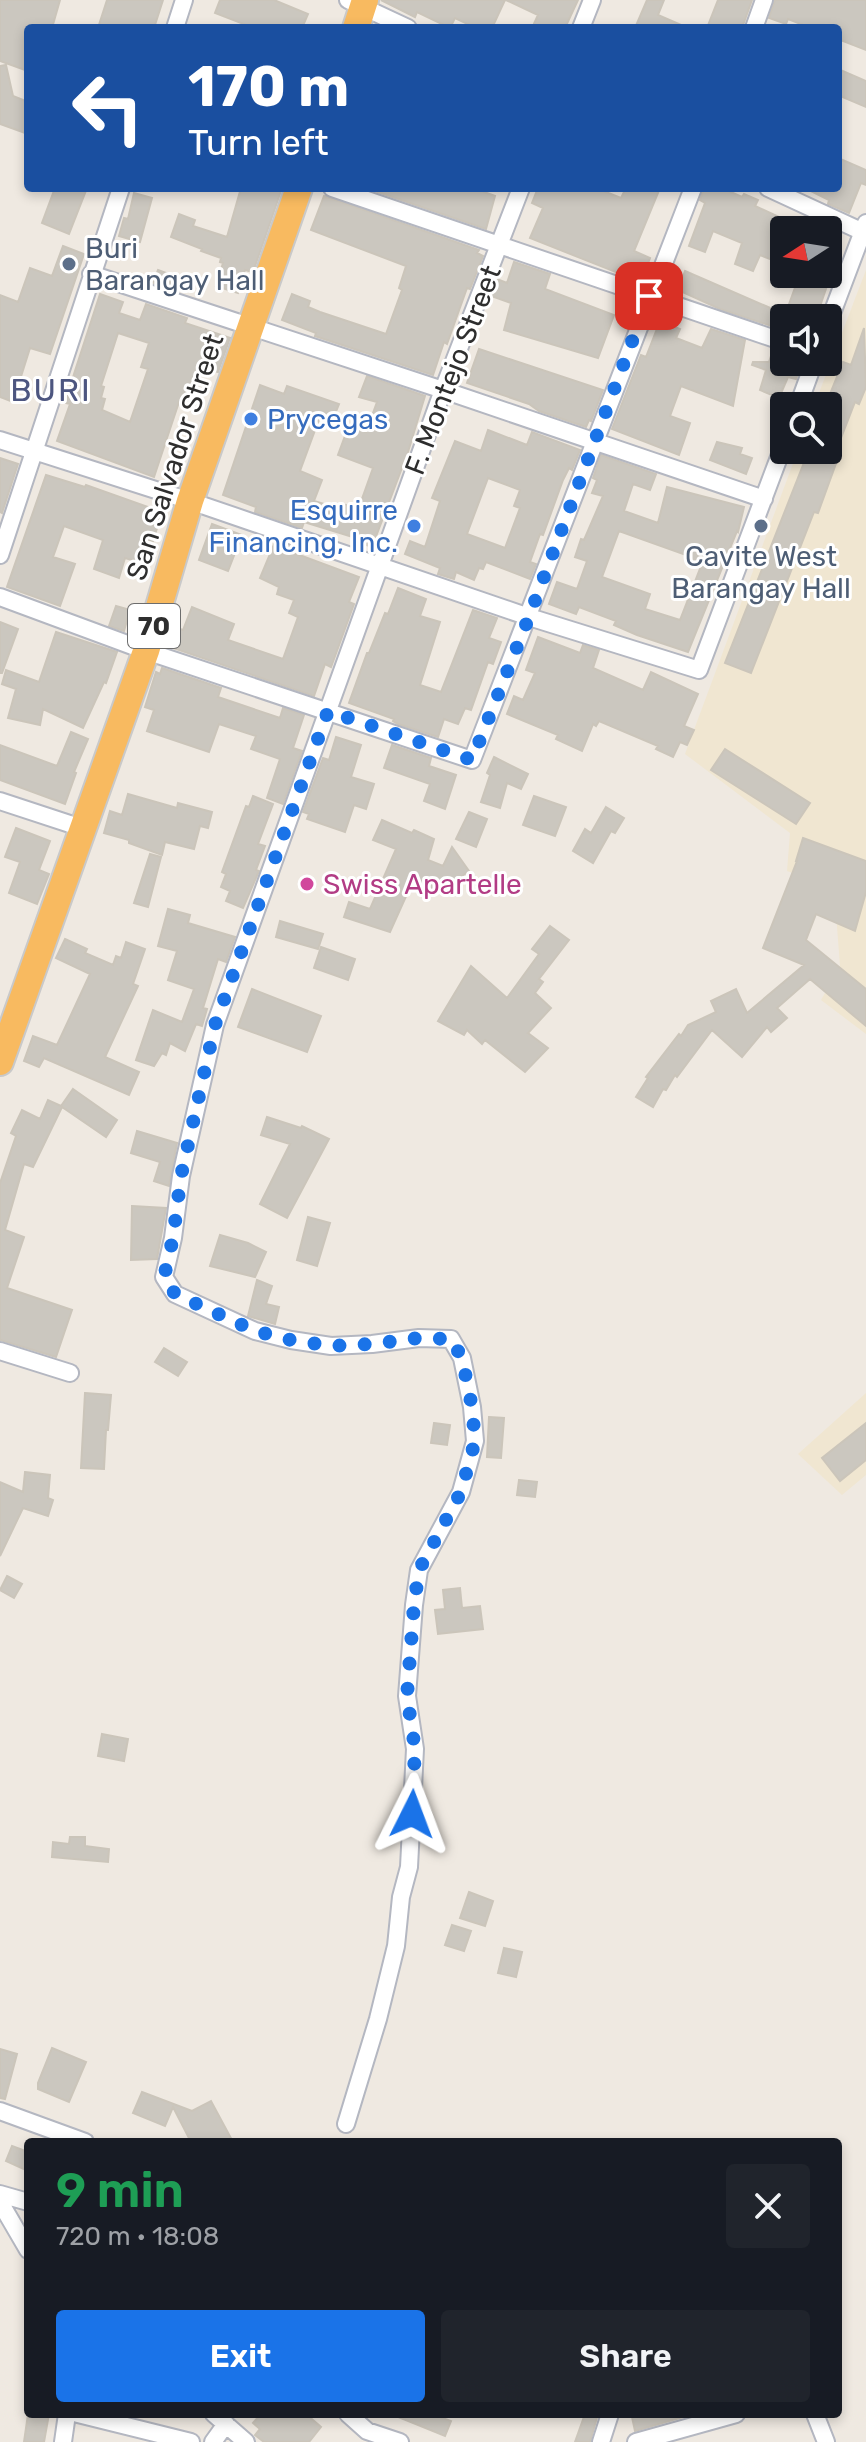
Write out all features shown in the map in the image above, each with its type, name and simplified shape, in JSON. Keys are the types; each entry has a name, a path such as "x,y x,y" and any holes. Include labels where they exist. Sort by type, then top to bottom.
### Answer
{"highway":[{"name":"San Salvador Street","path":"0,1062 146,651 190,501 298,192"}],"street":[{"path":"176,24 184,0"},
{"path":"583,24 592,0"},
{"path":"755,24 764,0"},
{"path":"358,9 397,24"},
{"path":"0,555 120,192"},
{"path":"344,192 770,337"},
{"name":"F. Montejo Street","path":"346,2124 378,2019 396,1946 401,1897 409,1867 415,1749 407,1696 419,1570 461,1492 475,1441 462,1358 451,1339 419,1338 331,1346 255,1331 175,1294 164,1277 173,1238 181,1176 215,1025 443,390 520,192"},
{"path":"0,597 146,651 472,760 691,192"},
{"path":"778,192 864,227 835,304"},
{"path":"91,274 764,499"},
{"path":"0,440 382,565 529,617 699,670 777,464"},
{"path":"0,801 82,828"},
{"path":"0,1351 70,1373"},
{"path":"0,2111 74,2138"},
{"path":"0,2194 24,2201"},
{"path":"0,2202 24,2243"},
{"path":"63,2442 66,2418"},
{"path":"94,2418 191,2442"},
{"path":"352,2418 367,2431 400,2442"},
{"path":"601,2442 609,2418"},
{"path":"636,2442 722,2418"},
{"path":"817,2418 826,2442"},
{"path":"213,2442 220,2419 246,2442"}],"shaded area":[{"path":"866,270 866,1034 821,1000 840,966 834,887 787,871 790,833 685,754 793,464 842,464 842,392 819,392 825,376 842,376 842,333"},
{"path":"866,1393 866,1475 842,1495 798,1454"}],"building":[{"path":"0,0 60,0 53,24 24,24 24,70 0,61"},
{"path":"107,0 163,0 155,24 99,24"},
{"path":"220,0 274,0 308,14 304,24 244,24 215,13"},
{"path":"381,0 505,0 494,24 468,24 455,18 452,24 442,24 417,12 415,17"},
{"path":"506,0 578,0 567,24 534,24 538,15"},
{"path":"647,0 664,0 658,15 679,24 637,24"},
{"path":"718,0 752,0 743,24 709,24"},
{"path":"775,0 866,0 866,50 842,41 842,24 801,24 788,19 786,24 769,18"},
{"path":"6,65 13,96 24,100 24,133 0,124 0,66"},
{"path":"842,71 866,81 866,107 842,97"},
{"path":"842,160 866,170 866,185 861,183 849,213 828,204 829,200 813,192 842,192"},
{"path":"54,192 85,192 69,234 42,223"},
{"path":"240,192 281,192 253,272 245,270 238,293 216,286 223,263 220,262 221,258 171,237 179,214 195,220 193,226 227,237"},
{"path":"378,192 484,192 495,196 486,229"},
{"path":"536,192 606,192 621,198 624,192 658,192 634,251 650,258 641,282 530,238 543,208 532,203"},
{"path":"703,192 731,192 742,197 744,194 758,200 755,206 777,216 770,216 770,259 760,255 753,271 735,264 742,243 713,231 705,252 689,246 705,203 700,200"},
{"path":"134,193 152,198 140,242 119,236 124,218 128,219"},
{"path":"324,196 479,250 477,253 483,256 470,289 467,288 447,344 444,342 433,375 315,336 316,333 282,320 292,294 310,301 308,307 386,334 402,290 399,288 406,266 311,230"},
{"path":"63,246 84,254 50,354 30,348 13,402 0,397 0,295 18,302 30,268 52,276"},
{"path":"514,262 550,274 545,289 614,315 598,358 504,330 511,303 491,296 497,279 507,283"},
{"path":"158,270 177,277 173,290 153,283"},
{"path":"685,271 770,308 770,325 720,309 678,290"},
{"path":"795,288 826,288 821,304 789,304"},
{"path":"100,294 123,302 119,313 140,320 146,304 187,318 185,323 230,338 218,372 200,367 188,402 180,399 154,477 57,441 70,404 66,403","holes":["118,333 149,343 141,367 148,369 130,422 102,410 105,399 101,398 104,387 101,386"]},
{"path":"660,321 680,329 676,338 702,348 711,329 745,340 733,406 681,386 670,416 690,423 679,455 612,429 641,355 646,357"},
{"path":"864,328 866,387 859,404 855,402 842,435 842,392 831,392 837,376 842,376 843,362 851,365"},
{"path":"479,349 603,390 591,421 586,427 467,383"},
{"path":"770,359 770,376 797,376 796,379 788,377 782,392 770,394 760,390 766,370 752,365 753,362 769,362"},
{"path":"367,376 425,396 408,452 372,547 355,541 356,538 304,522 302,528 255,512 256,507 223,495 260,385 284,394 287,386 339,404 333,419 321,414 300,471 322,480 314,501 344,510 346,505 358,510 373,468 338,455 349,425 366,432 377,402 359,397"},
{"path":"488,430 527,445 532,432 580,450 572,470 569,468 563,480 543,535 540,534 530,562 536,564 530,579 486,562 483,569 479,568 474,580 456,572 454,579 438,574 440,568 405,554 410,541 425,547 440,501 432,498 455,441 481,451","holes":["488,478 520,490 514,506 520,508 505,548 467,534"]},
{"path":"717,442 742,448 740,454 752,458 746,474 710,460"},
{"path":"601,455 656,474 650,490 633,484 624,511 658,523 667,487 744,507 738,532 688,652 637,635 614,625 616,621 579,607 576,614 549,604 557,582 577,589 587,561 575,557 603,496 592,493 597,480 593,478","holes":["619,531 689,556 687,560 701,566 680,620 645,609 650,594 602,577"]},
{"path":"0,458 18,464 2,513 0,512"},
{"path":"803,464 836,464 751,673 725,663"},
{"path":"46,475 86,485 162,512 142,563 125,558 119,578 94,569 103,540 64,526 53,557 75,564 60,606 7,587"},
{"path":"212,524 242,535 228,571 199,560"},
{"path":"275,542 295,549 294,553 359,577 349,602 354,604 331,667 325,664 314,696 170,647 177,628 183,630 192,607 234,624 228,640 283,659 298,617 289,613 294,600 277,594 279,587 260,578"},
{"path":"398,588 426,599 420,616 440,622 420,685 441,692 473,610 497,618 489,638 501,642 493,664 488,662 471,710 465,708 458,724 444,719 438,737 349,703 367,653"},
{"path":"116,606 130,610 124,631 109,626"},
{"path":"0,622 18,629 2,673 0,673"},
{"path":"56,632 117,652 106,683 83,728 43,709 40,725 8,718 16,689 2,684 6,670 39,682"},
{"path":"538,637 580,653 583,645 599,650 593,668 643,690 651,672 698,694 684,726 694,730 687,745 680,742 673,757 656,749 658,746 599,721 596,726 593,724 582,751 556,739 558,735 507,714 514,696 523,700 535,673 526,670"},
{"path":"162,668 221,688 218,697 280,718 283,708 304,715 293,748 302,751 283,804 267,798 280,759 251,749 256,736 219,724 209,752 147,731 154,710 145,707 156,672 160,674"},
{"path":"71,732 88,739 65,804 0,780 0,745 57,766"},
{"path":"336,737 361,745 351,777 374,784 366,809 354,805 345,832 307,819 309,814 303,812 323,758 329,760"},
{"path":"392,745 431,758 429,766 456,775 445,809 424,801 430,784 384,768"},
{"path":"725,749 810,803 796,824 711,770"},
{"path":"494,757 528,774 521,789 507,783 500,808 481,802"},
{"path":"128,794 177,808 178,803 212,812 208,828 200,826 194,849 165,842 162,855 104,833 110,811 122,815"},
{"path":"253,796 273,804 258,844 265,846 256,870 259,871 243,908 226,901 230,891 221,887 226,874 222,872 246,806 249,807"},
{"path":"534,796 566,807 555,836 523,825"},
{"path":"606,807 624,818 615,833 611,831 593,863 573,851 585,829 591,833"},
{"path":"469,812 487,819 476,847 456,839"},
{"path":"382,820 434,839 428,860 443,866 452,847 469,871 436,894 412,883 390,932 344,917 349,902 370,909 396,849 373,840"},
{"path":"16,828 50,841 39,870 49,874 37,904 9,893 20,862 5,857"},
{"path":"803,838 866,861 866,892 855,931 816,914 806,940 866,989 866,1026 810,979 777,1008 787,1018 771,1032 767,1027 742,1057 712,1030 677,1077 675,1075 666,1090 663,1089 653,1107 636,1097 646,1077 679,1034 681,1036 688,1025 716,1012 711,1001 736,989 747,1013 804,965 763,948"},
{"path":"150,854 161,857 148,907 134,903"},
{"path":"168,909 190,915 188,923 235,937 226,962 218,959 203,1008 207,1009 202,1026 196,1024 185,1051 170,1043 166,1055 162,1053 154,1066 136,1060 153,1010 182,1022 194,989 168,980 177,951 158,946"},
{"path":"280,921 323,934 318,949 276,937"},
{"path":"550,926 569,940 539,979 543,982 535,993 551,1008 528,1033 548,1048 525,1072 485,1040 482,1044 467,1030 464,1035 438,1021 471,966 507,998 539,954 532,949"},
{"path":"65,939 87,949 85,953 113,965 116,956 121,958 126,942 145,949 133,984 138,986 105,1057 139,1072 129,1095 44,1058 39,1067 24,1061 33,1036 57,1045 90,974 56,958"},
{"path":"321,947 355,959 348,980 314,968"},
{"path":"252,989 321,1016 307,1052 238,1027"},
{"path":"73,1089 117,1120 106,1137 62,1107 33,1167 24,1164 5,1230 24,1237 7,1288 72,1310 56,1357 0,1340 0,1183 16,1136 11,1133 22,1110 40,1119 48,1100 61,1106"},
{"path":"267,1117 302,1126 329,1139 287,1218 260,1204 290,1144 261,1135"},
{"path":"137,1131 177,1143 169,1186 154,1181 160,1162 131,1153"},
{"path":"132,1206 166,1208 157,1259 131,1260"},
{"path":"308,1217 330,1223 317,1266 297,1260"},
{"path":"220,1235 266,1252 255,1277 210,1266"},
{"path":"257,1280 272,1286 266,1304 279,1307 275,1324 248,1316"},
{"path":"164,1348 187,1362 178,1376 155,1362"},
{"path":"85,1393 111,1395 104,1469 81,1468"},
{"path":"489,1417 504,1418 501,1458 487,1457"},
{"path":"434,1423 450,1425 447,1445 431,1443"},
{"path":"866,1423 866,1460 840,1481 822,1458"},
{"path":"25,1472 50,1475 48,1498 53,1500 48,1516 23,1508 0,1556 0,1482 23,1492"},
{"path":"519,1480 537,1482 535,1497 517,1495"},
{"path":"7,1576 22,1584 14,1598 0,1590"},
{"path":"460,1588 462,1608 480,1606 483,1629 438,1634 435,1610 445,1609 443,1590"},
{"path":"102,1734 128,1739 124,1761 98,1756"},
{"path":"70,1837 85,1837 85,1846 109,1849 108,1862 52,1857 53,1842 69,1844"},
{"path":"469,1892 493,1901 485,1926 460,1918"},
{"path":"452,1925 471,1931 464,1951 445,1945"},
{"path":"504,1948 522,1952 516,1977 498,1973"},
{"path":"52,2048 86,2062 69,2102 38,2089"},
{"path":"0,2049 17,2054 5,2099 0,2098"},
{"path":"142,2092 192,2111 211,2101 231,2138 189,2138 173,2107 165,2126 133,2113"},
{"path":"12,2146 24,2150 24,2169 6,2161"},
{"path":"27,2418 48,2418 44,2442 24,2442"},
{"path":"257,2418 311,2418 321,2427 309,2442 264,2442 255,2435 260,2429 253,2423"},
{"path":"401,2418 443,2418 451,2421 445,2436"},
{"path":"584,2418 597,2418 590,2442 575,2442"},
{"path":"632,2418 680,2418 635,2431"}],"place":[{"name":"Buri Barangay Hall","path":"69,264"},
{"name":"Prycegas","path":"251,419"},
{"name":"Esquirre Financing, Inc.","path":"414,526"},
{"name":"Cavite West Barangay Hall","path":"761,526"},
{"name":"Swiss Apartelle","path":"307,884"}],"district":[{"name":"BURI","path":"51,390"}],"route":[{"path":"412,1814 415,1749 407,1696 419,1570 461,1492 475,1441 462,1358 451,1339 419,1338 331,1346 255,1331 175,1294 164,1277 173,1238 181,1176 215,1025 328,711 472,760 649,296"}]}
